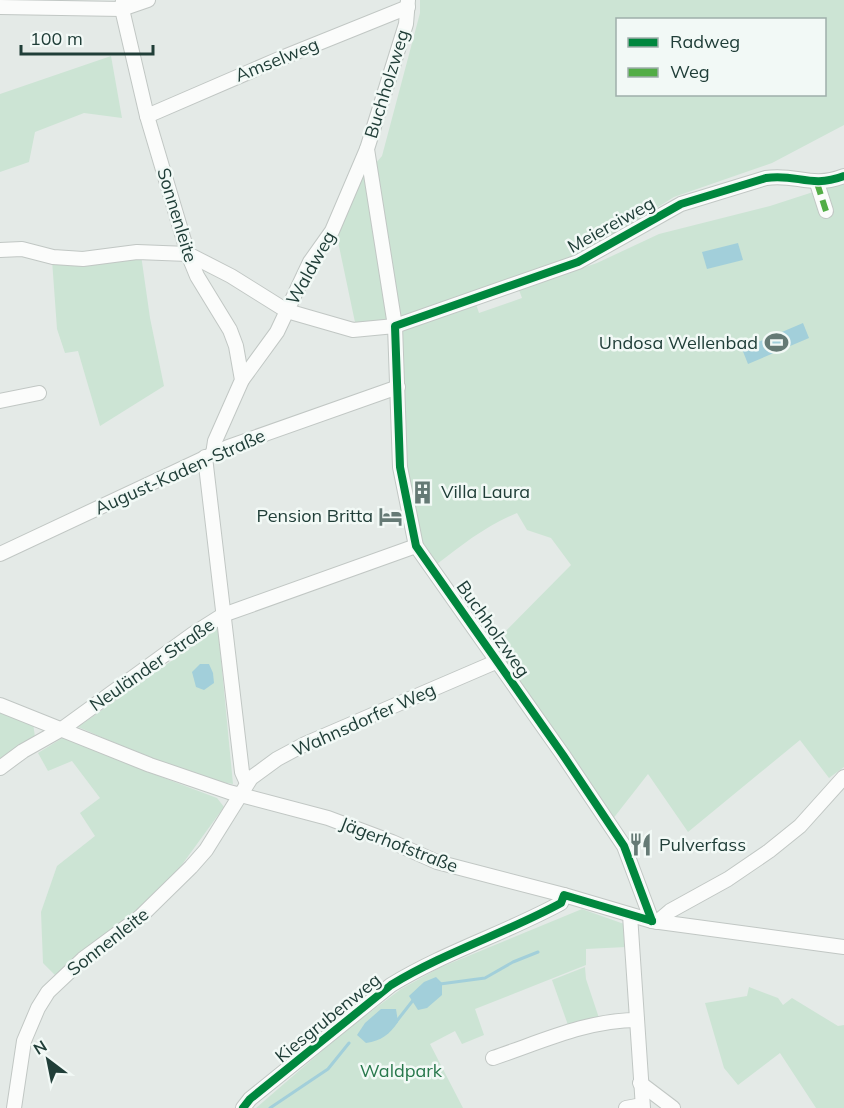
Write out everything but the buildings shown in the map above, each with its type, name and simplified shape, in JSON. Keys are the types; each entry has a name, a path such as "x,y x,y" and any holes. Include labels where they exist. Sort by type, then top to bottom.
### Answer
{"street":[{"path":"0,7 122,4 148,0"},
{"name":"Sonnenleite","path":"122,4 147,116 188,254 197,276 230,330 236,346 242,380"},
{"name":"Amselweg","path":"147,116 408,4"},
{"name":"Buchholzweg","path":"408,4 406,24 368,149 394,326 400,468 416,546 498,661 624,846 655,922"},
{"name":"Waldweg","path":"242,380 277,332 310,262 332,231 368,149"},
{"name":"Meiereiweg","path":"188,254 231,276 287,311 352,330 394,326 578,262 681,204 766,178 779,176 817,183 833,181 844,176"},
{"path":"817,183 826,211"},
{"path":"0,250 22,249 53,256 83,259 137,252 188,254"},
{"path":"242,380 209,455 223,615 244,788"},
{"name":"August-Kaden-Straße","path":"0,554 209,455 398,387"},
{"path":"0,401 39,393"},
{"name":"Neuländer Straße","path":"0,768 23,751 62,729 193,634 223,615 416,546"},
{"name":"Wahnsdorfer Weg","path":"244,788 269,764 305,744 498,661"},
{"name":"Jägerhofstraße","path":"0,705 150,765 229,792 244,788 328,818 437,862 564,895 655,922 844,947"},
{"path":"655,922 670,910 728,879 769,851 800,826 844,777"},
{"name":"Sonnenleite","path":"14,1108 24,1041 38,1008 48,992 83,959 155,905 206,850 244,788"},
{"name":"Kiesgrubenweg","path":"243,1108 392,985 415,971 527,921 561,903 564,895"},
{"path":"626,1108 642,1107 630,915"},
{"path":"493,1058 590,1024 613,1020 637,1020"},
{"path":"640,1083 673,1108"}],"green space":[{"path":"420,0 844,0 844,125 772,163 674,197 575,256 405,316 356,327 332,213 382,156 420,13"},
{"path":"111,56 122,118 84,113 35,132 29,162 0,172 0,94"},
{"path":"844,182 844,767 829,778 800,740 688,832 648,774 612,820 493,644 571,565 551,538 527,530 517,513 485,529 437,564 421,540 403,472 402,330 476,304 479,313 522,298 519,290 597,263 659,234 770,206"},
{"path":"141,255 150,318 164,386 100,426 78,351 65,353 57,329 52,260"},
{"path":"218,628 233,784 174,768 78,727"},
{"path":"0,711 33,723 35,737 0,761"},
{"path":"64,737 217,798 224,807 170,881 113,931 55,975 43,963 41,912 57,866 95,836 80,813 100,798 72,761 48,771 38,753"},
{"name":"Waldpark","path":"582,909 624,924 626,947 586,949 586,965 475,1009 484,1035 462,1044 455,1031 430,1044 463,1108 256,1108 345,1031 401,989 439,968"},
{"path":"585,967 586,979 599,1018 568,1025 552,980"},
{"path":"749,987 778,998 783,1005 792,998 838,1026 844,1025 844,1108 816,1108 780,1053 738,1085 724,1068 705,1003 747,996"}],"water":[{"path":"738,243 743,260 707,269 702,252"},
{"name":"Undosa Wellenbad","path":"803,323 809,338 748,364 742,349"},
{"path":"200,664 209,664 213,673 214,683 204,690 196,687 192,672"},
{"path":"436,977 442,983 442,995 427,1008 418,1010 409,996 424,982"},
{"path":"381,1009 396,1009 398,1022 385,1036 366,1043 357,1035 365,1023"}],"waterway":[{"path":"440,984 485,978 513,962 538,952"},
{"path":"396,1022 414,999"},
{"path":"270,1108 328,1069 349,1043"}],"marked path":[{"path":"817,183 826,211"}],"cycle path":[{"path":"652,921 624,846 416,546 400,467 395,326 578,262 681,204 766,178 786,177 822,181 844,176"},
{"path":"243,1108 250,1099 391,985 433,962 561,903 564,895 652,921"}],"place":[{"name":"Undosa Wellenbad","path":"776,343"},
{"name":"Villa Laura","path":"423,492"},
{"name":"Pension Britta","path":"391,516"},
{"name":"Pulverfass","path":"641,845"}]}
